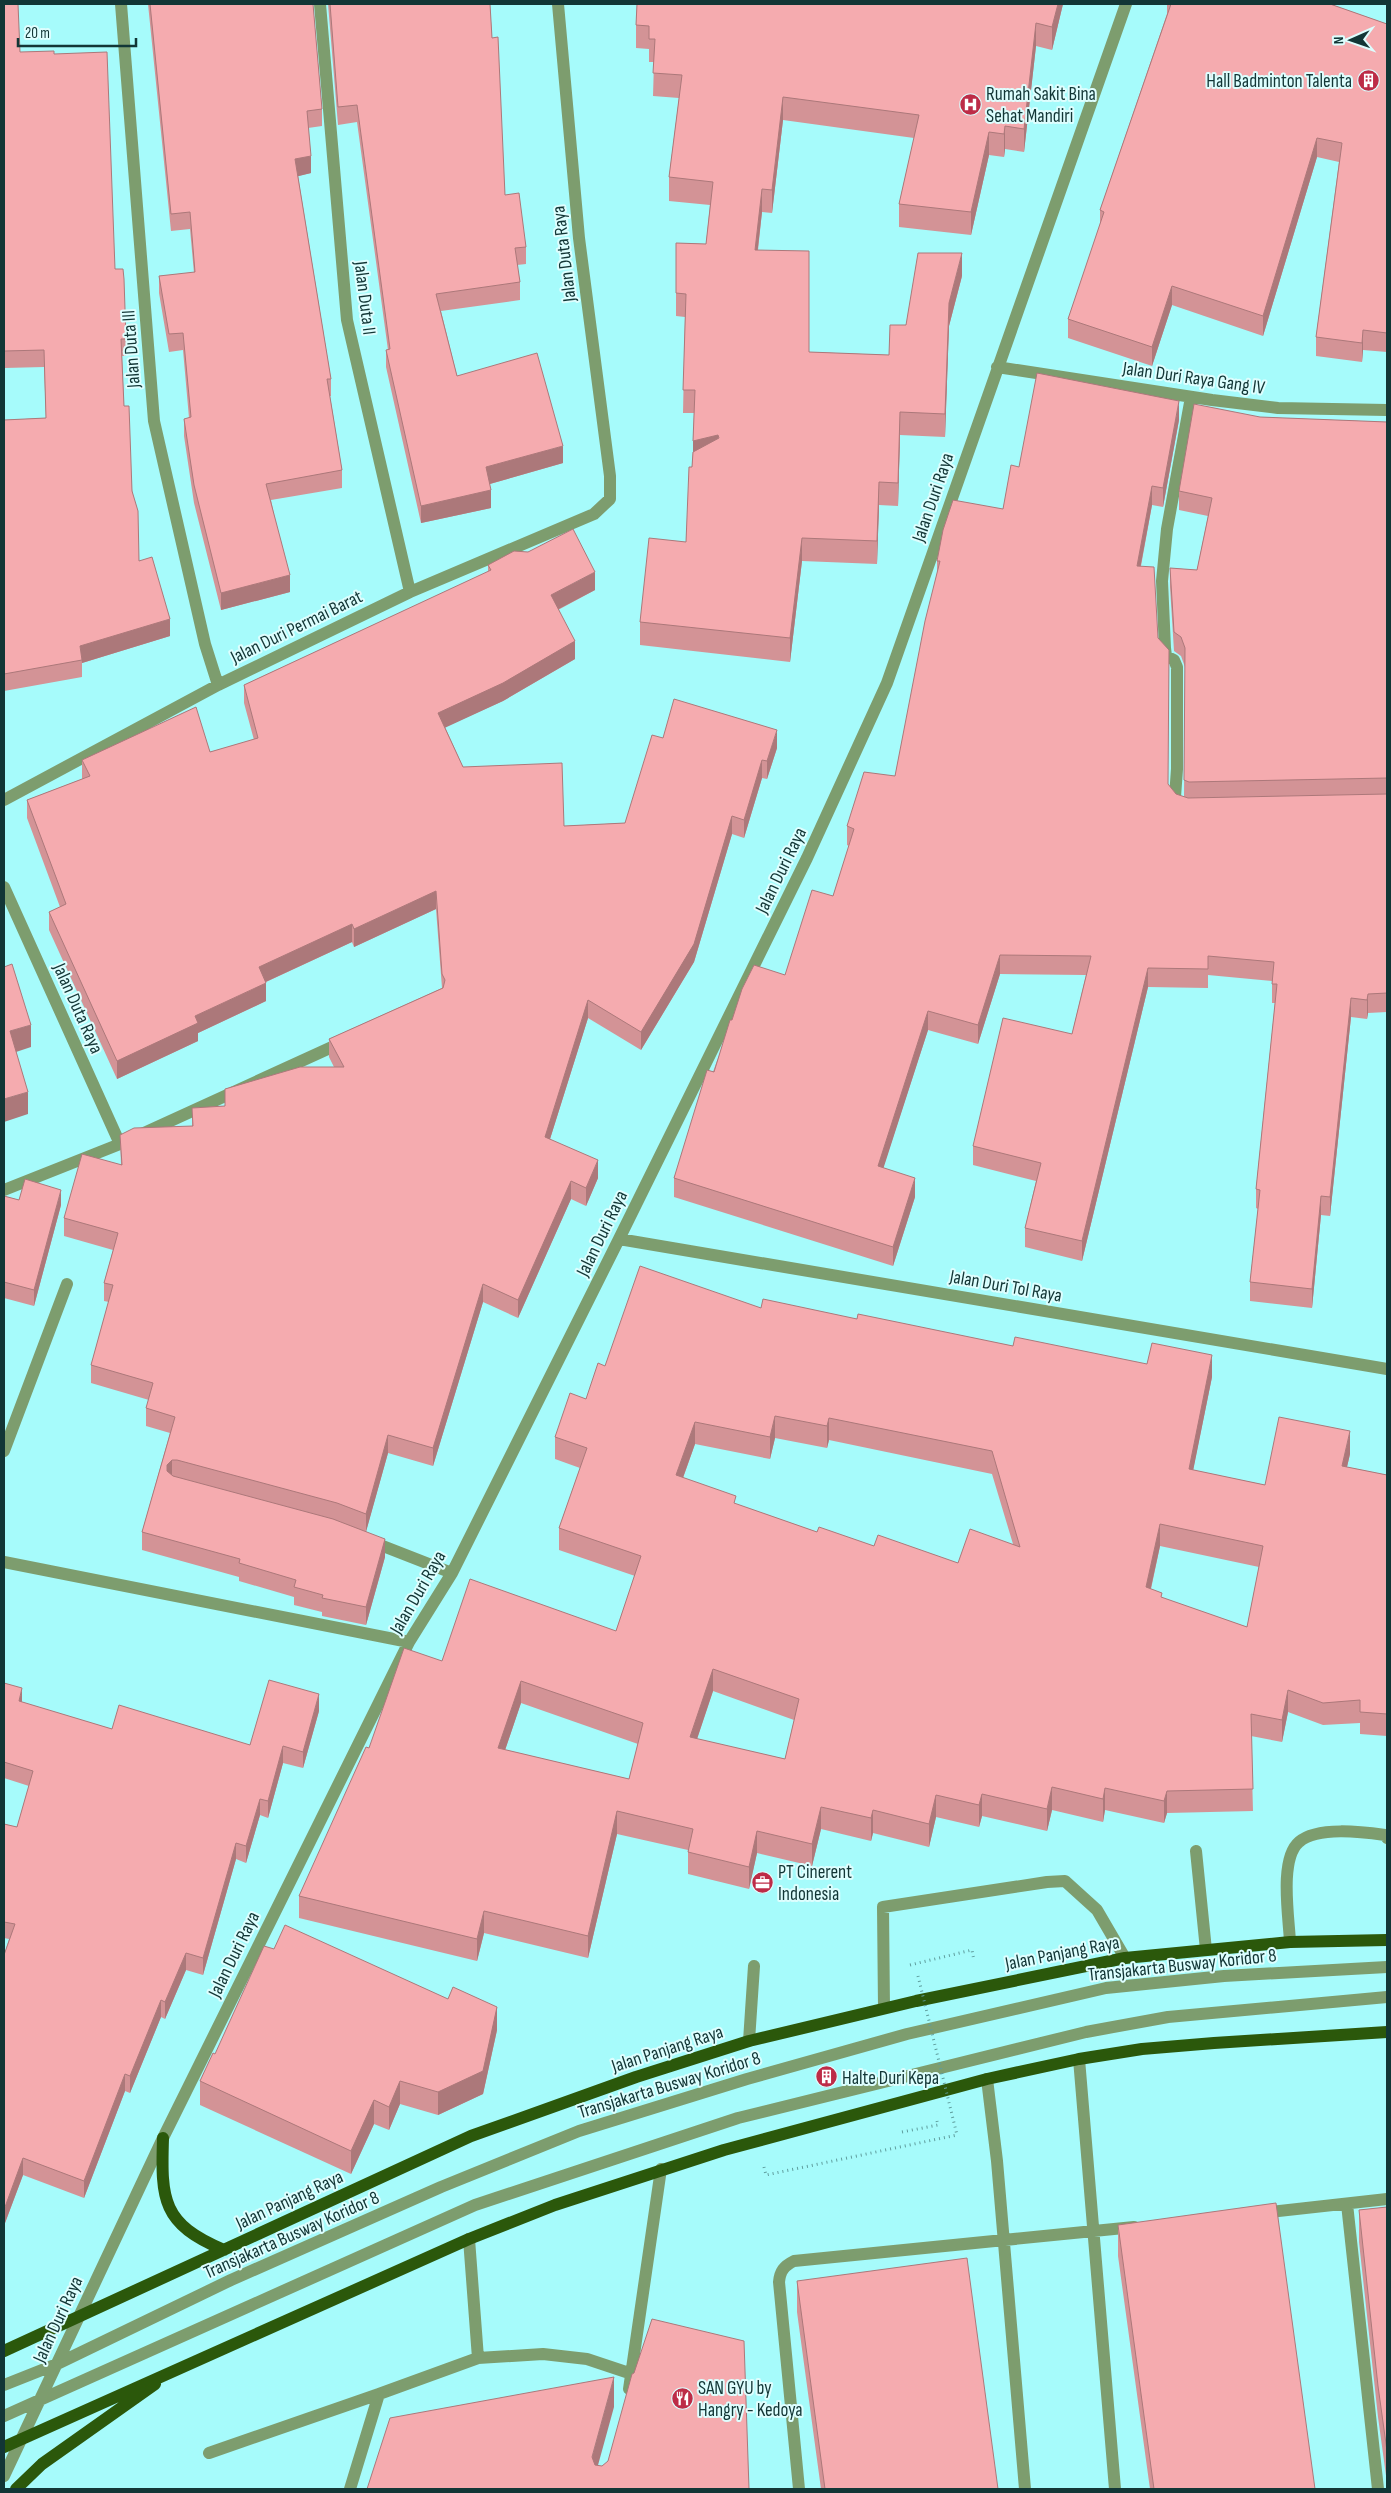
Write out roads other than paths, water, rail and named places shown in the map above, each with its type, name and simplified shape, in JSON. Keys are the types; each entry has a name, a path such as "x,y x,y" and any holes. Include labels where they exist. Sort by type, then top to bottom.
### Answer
{"main road":[{"name":"Jalan Panjang Raya","path":"4,2352 471,2136 636,2077 749,2041 884,2008 1125,1958 1290,1942 1387,1940"},
{"path":"4,2447 469,2239 555,2205 661,2169 788,2132 986,2079 1078,2059 1142,2049 1387,2032"},
{"path":"163,2138 164,2192 170,2214 183,2228 202,2241 224,2250"},
{"path":"16,2489 42,2464 182,2366"}],"street":[{"name":"Jalan Duta III","path":"121,4 154,421 205,644 218,685"},
{"name":"Jalan Duta II","path":"320,4 347,320 410,592"},
{"name":"Jalan Duta Raya","path":"558,4 579,238 610,476 610,499"},
{"name":"Jalan Duri Raya","path":"4,2476 163,2138 409,1642 452,1573 807,858 886,683 1126,4"},
{"name":"Jalan Duri Raya Gang IV","path":"997,367 1191,397 1278,408 1387,410"},
{"path":"1191,397 1167,529 1162,598 1166,656 1174,660 1177,668 1176,803 1181,808 1196,809"},
{"name":"Jalan Duri Permai Barat","path":"4,800 218,685 410,592 594,514 610,499"},
{"name":"Jalan Duta Raya","path":"4,887 120,1144"},
{"path":"4,1190 120,1144 355,1036"},
{"name":"Jalan Duri Tol Raya","path":"619,1239 1387,1368"},
{"path":"4,1451 67,1284"},
{"path":"353,1535 452,1573"},
{"path":"4,1562 409,1642"},
{"path":"1290,1942 1287,1872 1291,1854 1299,1841 1318,1834 1352,1831 1385,1834 1387,1838"},
{"path":"1196,1852 1206,1950"},
{"path":"884,2008 883,1907 1047,1882 1065,1881 1097,1910 1125,1958"},
{"path":"749,2041 754,1966"},
{"name":"Transjakarta Busway Koridor 8","path":"4,2385 57,2364 231,2280 440,2187 579,2131 747,2079 907,2034 1106,1988 1224,1976 1387,1967"},
{"path":"4,2416 475,2205 738,2118 1095,2031 1168,2017 1387,1997"},
{"path":"1078,2059 1115,2489"},
{"path":"986,2079 1003,2240 1025,2489"},
{"path":"626,2403 632,2374 661,2169"},
{"path":"1250,2214 1387,2199"},
{"path":"1347,2204 1378,2489"},
{"path":"799,2489 779,2282 782,2269 794,2261 1152,2225"},
{"path":"469,2239 478,2358"},
{"path":"209,2453 478,2358 543,2354 587,2359 632,2374"},
{"path":"350,2489 379,2394"}],"place":[{"name":"Hall Badminton Talenta","path":"1368,80"},
{"name":"Rumah Sakit Bina Sehat Mandiri","path":"970,104"},
{"name":"PT Cinerent Indonesia","path":"762,1882"},
{"name":"Halte Duri Kepa","path":"826,2077"},
{"name":"SAN GYU by Hangry - Kedoya","path":"682,2398"}]}
